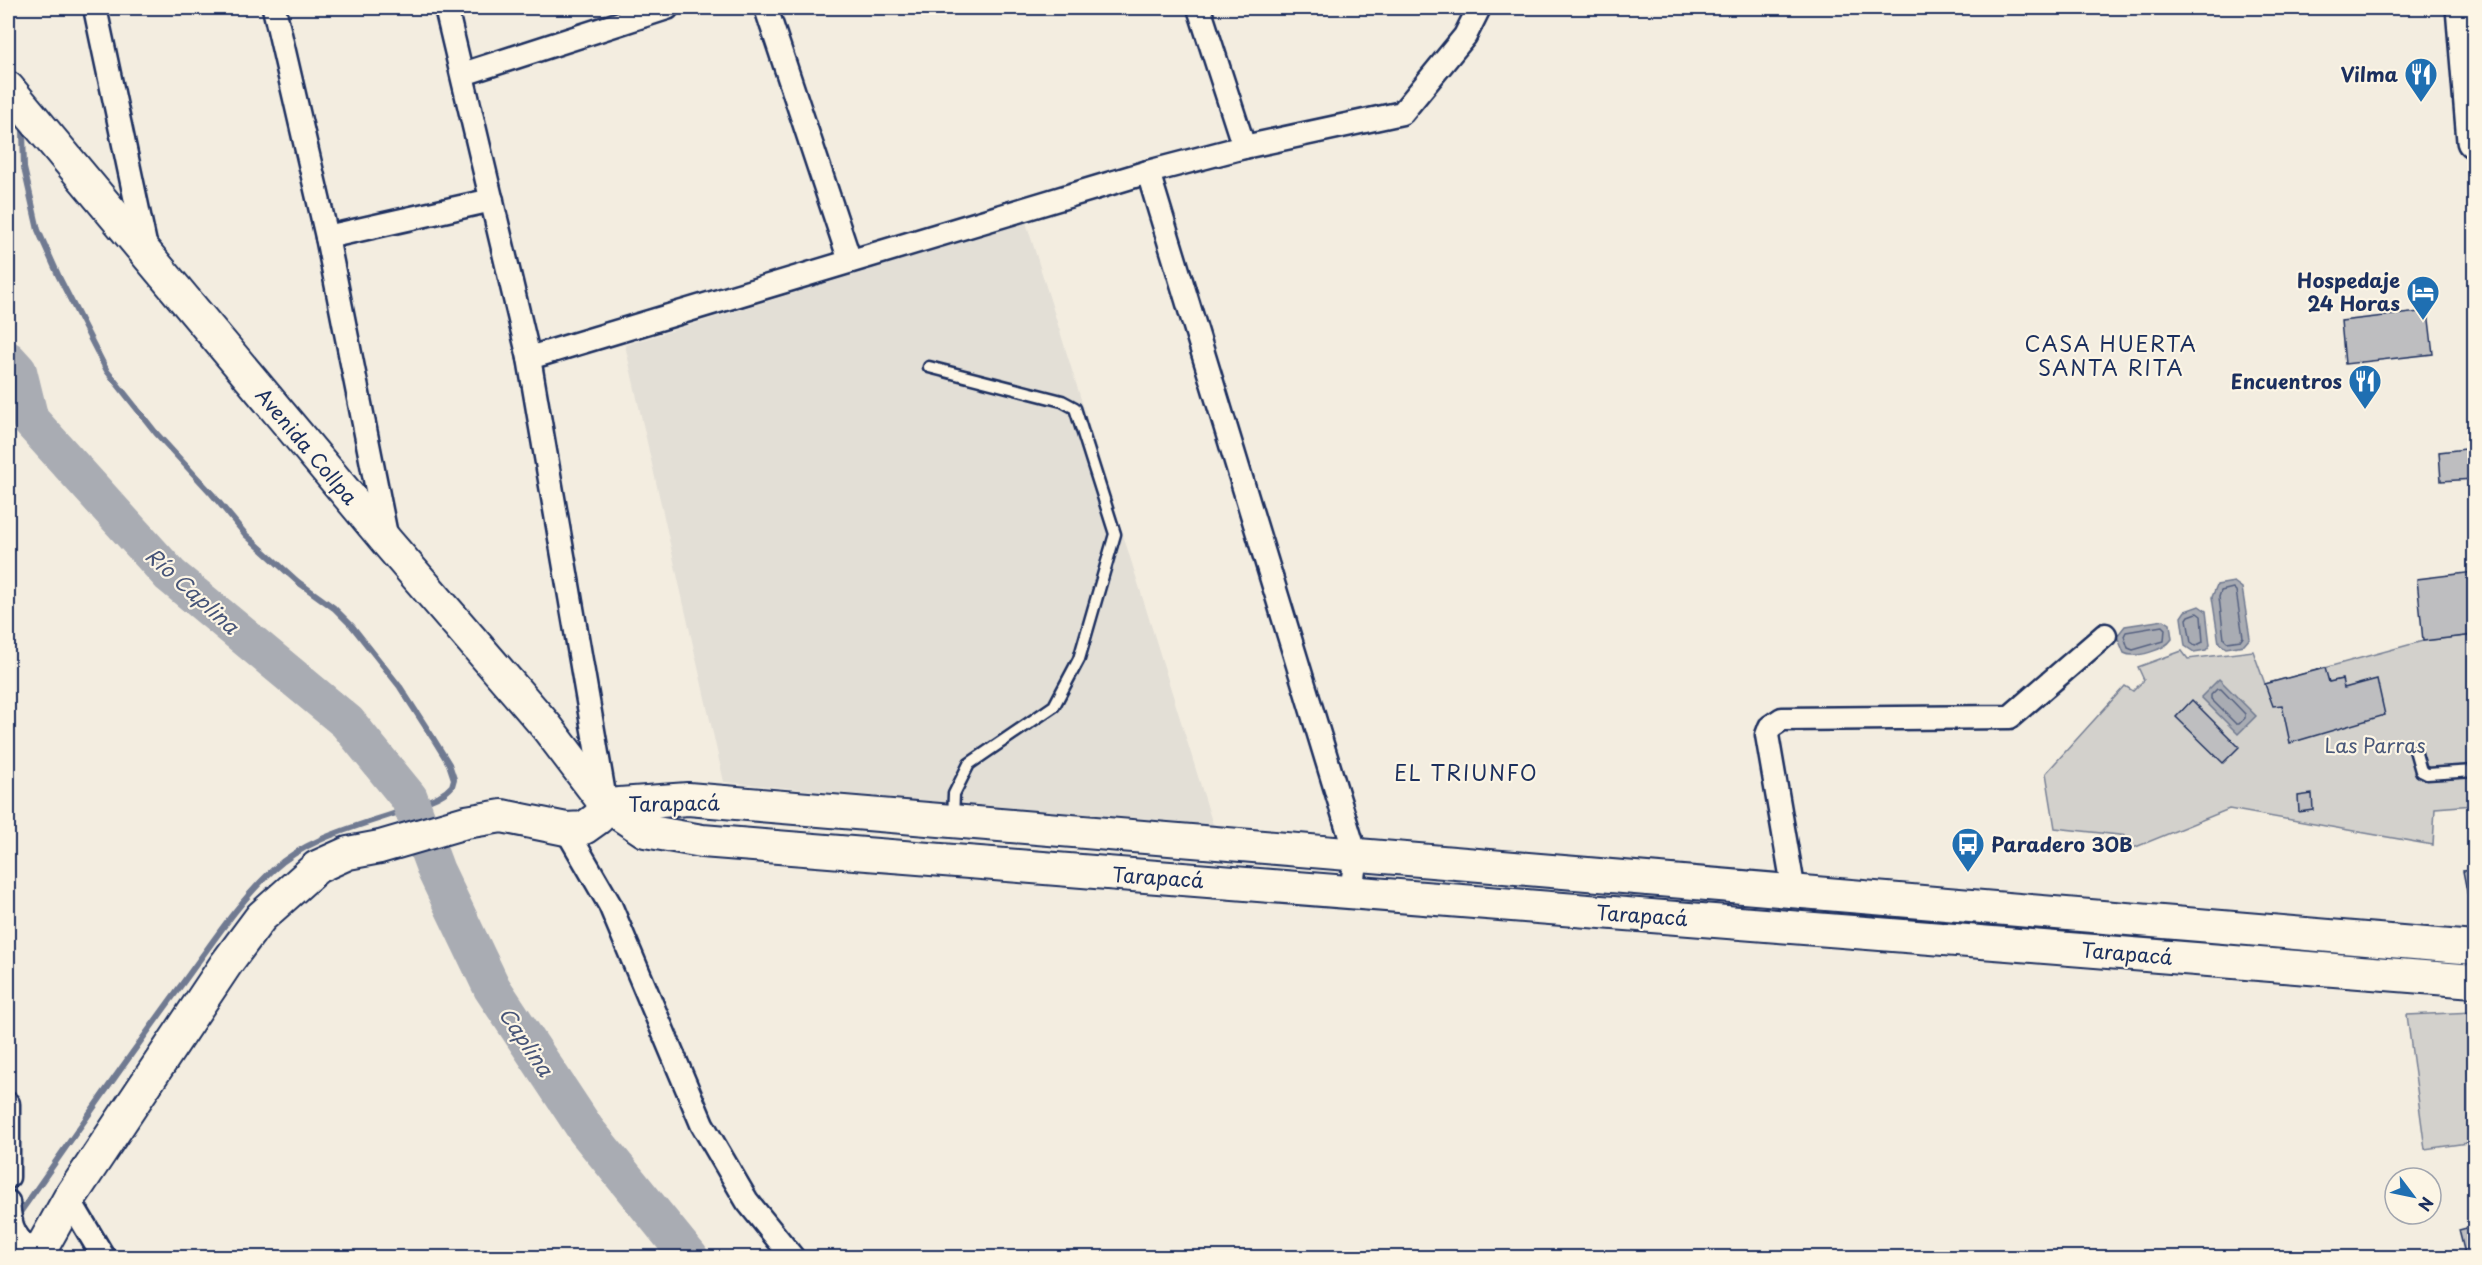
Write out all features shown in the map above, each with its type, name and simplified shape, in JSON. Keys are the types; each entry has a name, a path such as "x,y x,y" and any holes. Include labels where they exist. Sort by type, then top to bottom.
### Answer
{"highway":[{"path":"2468,28 2475,141"}],"main road":[{"name":"Avenida Collpa","path":"8,88 388,543 546,726 606,805"},
{"name":"Tarapacá","path":"606,805 688,799 2475,948"},
{"name":"Tarapacá","path":"606,805 645,831 702,841 2475,981"},
{"path":"36,1257 69,1199 226,964 261,917 317,867 348,853 380,847 466,822 502,816 566,829 584,828 598,818 606,805"},
{"path":"950,860 952,821"},
{"path":"1570,909 1572,874"},
{"path":"1754,923 1756,889"},
{"path":"1997,943 2000,909"},
{"path":"2405,976 2408,942"}],"street":[{"path":"95,8 147,254"},
{"path":"274,8 327,237 388,543"},
{"path":"446,8 529,358 606,805"},
{"path":"463,74 667,8"},
{"path":"766,8 850,261"},
{"path":"1199,8 1245,147"},
{"path":"529,358 1148,172 1245,147 1402,113 1465,36 1479,8"},
{"path":"1148,172 1356,856 1351,892"},
{"path":"327,237 492,200"},
{"path":"1794,892 1767,735 1770,727 1782,719 2010,717 2105,635"},
{"path":"566,829 610,905 702,1124 747,1201 793,1257"},
{"path":"8,1104 8,1177"},
{"path":"69,1199 104,1257"},
{"path":"8,1202 12,1230 36,1257"}],"lane":[{"path":"928,367 1062,401 1075,408 1115,534 1079,659 1065,688 1054,706 969,764 954,794 952,821"},
{"path":"2415,750 2421,771 2427,774 2475,771"}],"shaded area":[{"path":"1026,222 1214,828 724,782 625,345"}],"green space":[{"name":"Las Parras","path":"2474,635 2474,805 2435,808 2433,845 2229,809 2131,849 2128,836 2055,828 2046,773 2125,686 2133,691 2144,680 2138,667 2182,651 2188,659 2253,651 2265,684 2423,641"},
{"path":"2474,1012 2474,1142 2425,1149 2407,1015"}],"water":[{"path":"2234,582 2242,588 2250,638 2244,645 2226,648 2219,643 2212,597 2217,585"},
{"path":"2199,606 2206,611 2210,645 2206,650 2194,652 2185,646 2181,617 2185,611"},
{"path":"2164,620 2170,624 2172,639 2168,643 2157,650 2142,654 2124,653 2117,636 2125,626"},
{"path":"2219,679 2256,716 2238,734 2201,697"}],"building":[{"path":"2428,311 2433,354 2345,364 2341,321"},
{"path":"2474,448 2474,479 2441,481 2439,452"},
{"path":"2474,572 2474,635 2423,641 2417,579"},
{"name":"Las Parras","path":"2325,668 2329,682 2342,679 2344,688 2377,679 2385,715 2290,743 2282,705 2273,706 2265,684"},
{"path":"2192,700 2239,747 2223,763 2176,717"},
{"path":"2312,794 2313,810 2299,812 2298,796"},
{"path":"2474,870 2474,927 2463,871"},
{"path":"2474,1146 2474,1182 2467,1147"},
{"path":"2474,1226 2474,1258 2466,1258 2459,1230"}],"waterway":[{"path":"19,1214 216,937 261,882 288,858 304,848 339,832 434,799 444,794 452,786 454,779 449,764 400,687 352,626 334,608 298,582 246,535 156,433 107,371 38,230 24,168 23,130"},
{"name":"Río Caplina","path":"8,360 18,371 30,420 170,575 347,722 409,798 436,871 492,988 586,1130 690,1258"}],"place":[{"name":"Vilma","path":"2421,103"},
{"name":"Hospedaje 24 Horas","path":"2423,321"},
{"name":"Encuentros","path":"2365,410"},
{"name":"Paradero 30B","path":"1968,873"}],"district":[{"name":"CASA HUERTA SANTA RITA","path":"2111,355"},
{"name":"EL TRIUNFO","path":"1466,772"}],"water label":[{"name":"Caplina","path":"527,1041"}]}
